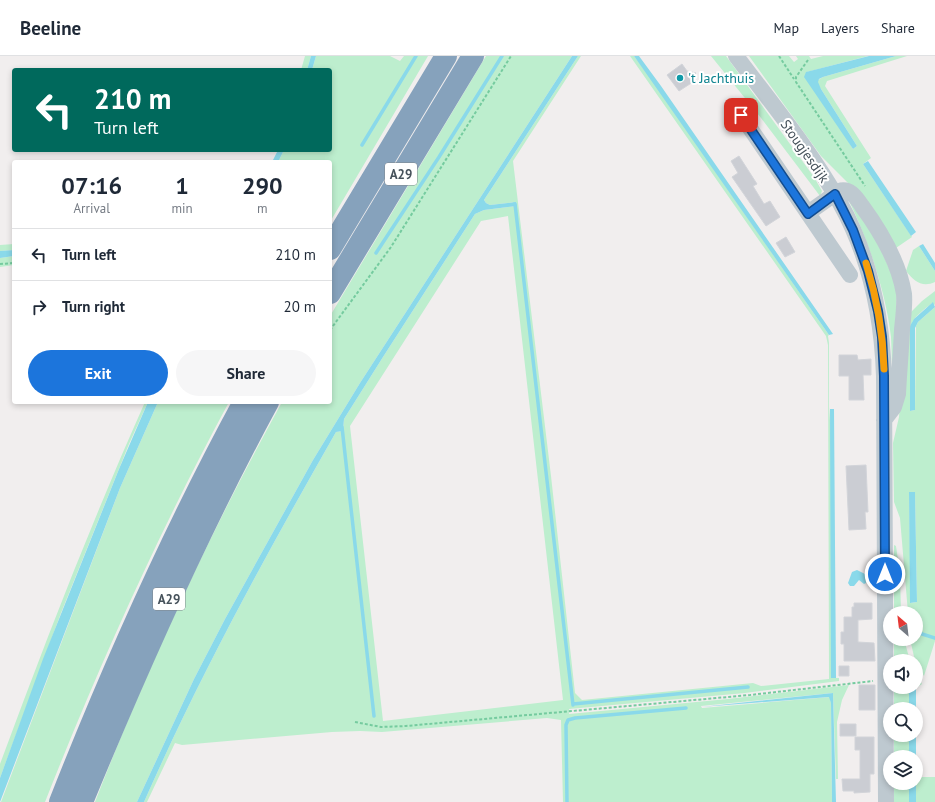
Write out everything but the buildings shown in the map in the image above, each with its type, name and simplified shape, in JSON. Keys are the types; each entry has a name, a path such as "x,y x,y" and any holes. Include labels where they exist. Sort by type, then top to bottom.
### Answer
{"highway":[{"name":"A29","path":"332,246 446,56"},
{"name":"A29","path":"332,290 473,56"},
{"name":"A29","path":"60,802 89,728 133,627 190,505 243,404"},
{"name":"A29","path":"82,802 115,722 170,599 223,489 267,404"}],"street":[{"name":"Stougjesdijk","path":"736,56 803,147 835,194 846,214 868,271 878,311 884,355 886,654"},
{"path":"741,115 850,275"},
{"path":"808,214 835,194 844,190 853,195 900,258 904,295 898,394 894,407 884,420"},
{"name":"Stougjesdijk","path":"886,694 886,802"}],"path":[{"path":"332,327 391,247 512,56"},
{"path":"779,56 867,189"},
{"path":"796,82 796,77 808,60"},
{"path":"0,264 12,263"},
{"path":"355,722 381,727 406,726 744,695 883,680"}],"green space":[{"path":"305,56 311,56 308,68 302,68"},
{"path":"316,56 390,56 400,61 404,56 428,56 332,219 332,160 279,160 283,152 332,152 332,68 313,68"},
{"path":"486,56 572,56 360,383 313,460 225,619 194,679 137,802 95,802 115,751 182,599 230,500 281,404 332,404 332,313"},
{"path":"578,56 581,56 513,161 551,476 575,693 582,700 753,683 761,686 829,679 828,345 826,336 630,56 634,56 649,76 829,335 829,407 831,434 831,678 839,678 839,681 745,693 569,709 569,714 728,699 849,685 842,700 837,722 838,779 836,779 833,693 701,706 702,708 830,697 832,802 563,802 561,720 547,718 382,732 332,732 182,745 175,743 147,802 144,802 165,755 235,615 336,432 343,431 344,419 475,214 484,210 517,206 516,202 490,205 484,200","holes":["508,216 563,700 383,721 350,426 481,221"]},
{"path":"711,56 726,56 814,177 822,191 820,196 761,118"},
{"path":"749,56 789,56 794,62 798,59 796,56 809,56 811,59 823,56 868,56 807,72 853,149 857,146 818,84 818,80 823,77 896,56 907,56 827,81 825,86 871,158 863,164 912,237 893,250 848,183 821,156"},
{"path":"848,199 871,226 897,287 893,395 891,337 885,302 869,249"},
{"path":"12,244 12,250 0,251 0,245"},
{"path":"919,246 935,271 935,282 930,284 922,284 912,278 906,271 913,250"},
{"path":"12,256 12,265 0,267 0,258"},
{"path":"935,291 935,305 932,303 919,314 913,321 910,329 910,411 915,410 916,326 918,322 935,307 935,641 924,676 923,654 913,654 912,646 923,646 923,606 907,606 900,518 894,502 893,443 899,417 908,315","holes":["915,492 917,602 911,603 909,493"]},
{"path":"144,404 147,404 129,444 61,613 0,778 0,764 52,627 106,492"},
{"path":"157,404 228,404 178,500 131,599 108,650 45,802 1,802 120,488"},
{"path":"894,545 896,546 900,574 901,606 894,606"},
{"path":"894,646 906,646 908,654 894,654"},
{"path":"894,694 909,694 909,702 894,702"},
{"path":"894,742 909,742 909,750 894,750"},
{"path":"923,777 935,777 935,802 916,802 916,790 923,790"},
{"path":"894,790 909,790 909,802 894,802"}],"water":[{"path":"311,56 316,56 313,68 308,68"},
{"path":"572,56 578,56 484,200 490,205 516,202 517,206 484,210 475,214 383,357 344,419 343,431 336,432 235,615 165,755 144,802 137,802 194,679 225,619 313,460 360,383"},
{"path":"634,56 639,56 661,86 833,334 829,335"},
{"path":"869,56 896,56 823,77 819,79 818,82 857,146 853,149 804,77 806,72"},
{"path":"277,152 283,152 279,160 273,160"},
{"path":"868,161 916,232 911,236 863,164"},
{"path":"923,244 935,263 935,271 919,246"},
{"path":"12,250 12,256 0,258 0,251"},
{"path":"933,302 935,307 918,322 915,328 915,410 910,411 910,326 914,319"},
{"path":"147,404 157,404 120,488 0,802 0,778 43,659 119,469"},
{"path":"830,409 834,409 836,678 831,678"},
{"path":"909,492 915,492 917,602 910,603"},
{"path":"857,570 865,574 866,583 864,584 859,580 854,586 850,586 848,583 852,572"},
{"path":"833,693 836,802 832,802 831,703 829,697 701,707"},
{"path":"909,694 916,694 916,702 909,702"},
{"path":"909,742 916,742 916,750 909,750"},
{"path":"909,790 916,790 916,802 909,802"}],"waterway":[{"path":"362,145 416,56"},
{"path":"376,253 439,157 502,56"},
{"path":"514,204 573,705"},
{"path":"342,427 374,716"},
{"path":"923,634 935,638"},
{"path":"573,704 748,687"},
{"path":"567,802 566,725 568,720 575,718 686,708"}],"slow traffic":[{"path":"866,263 878,311 884,355 884,369"}],"place":[{"name":"'t Jachthuis","path":"680,78"}],"route":[{"path":"741,115 808,214 835,194 853,230 868,271 878,311 884,355 885,574"}]}
